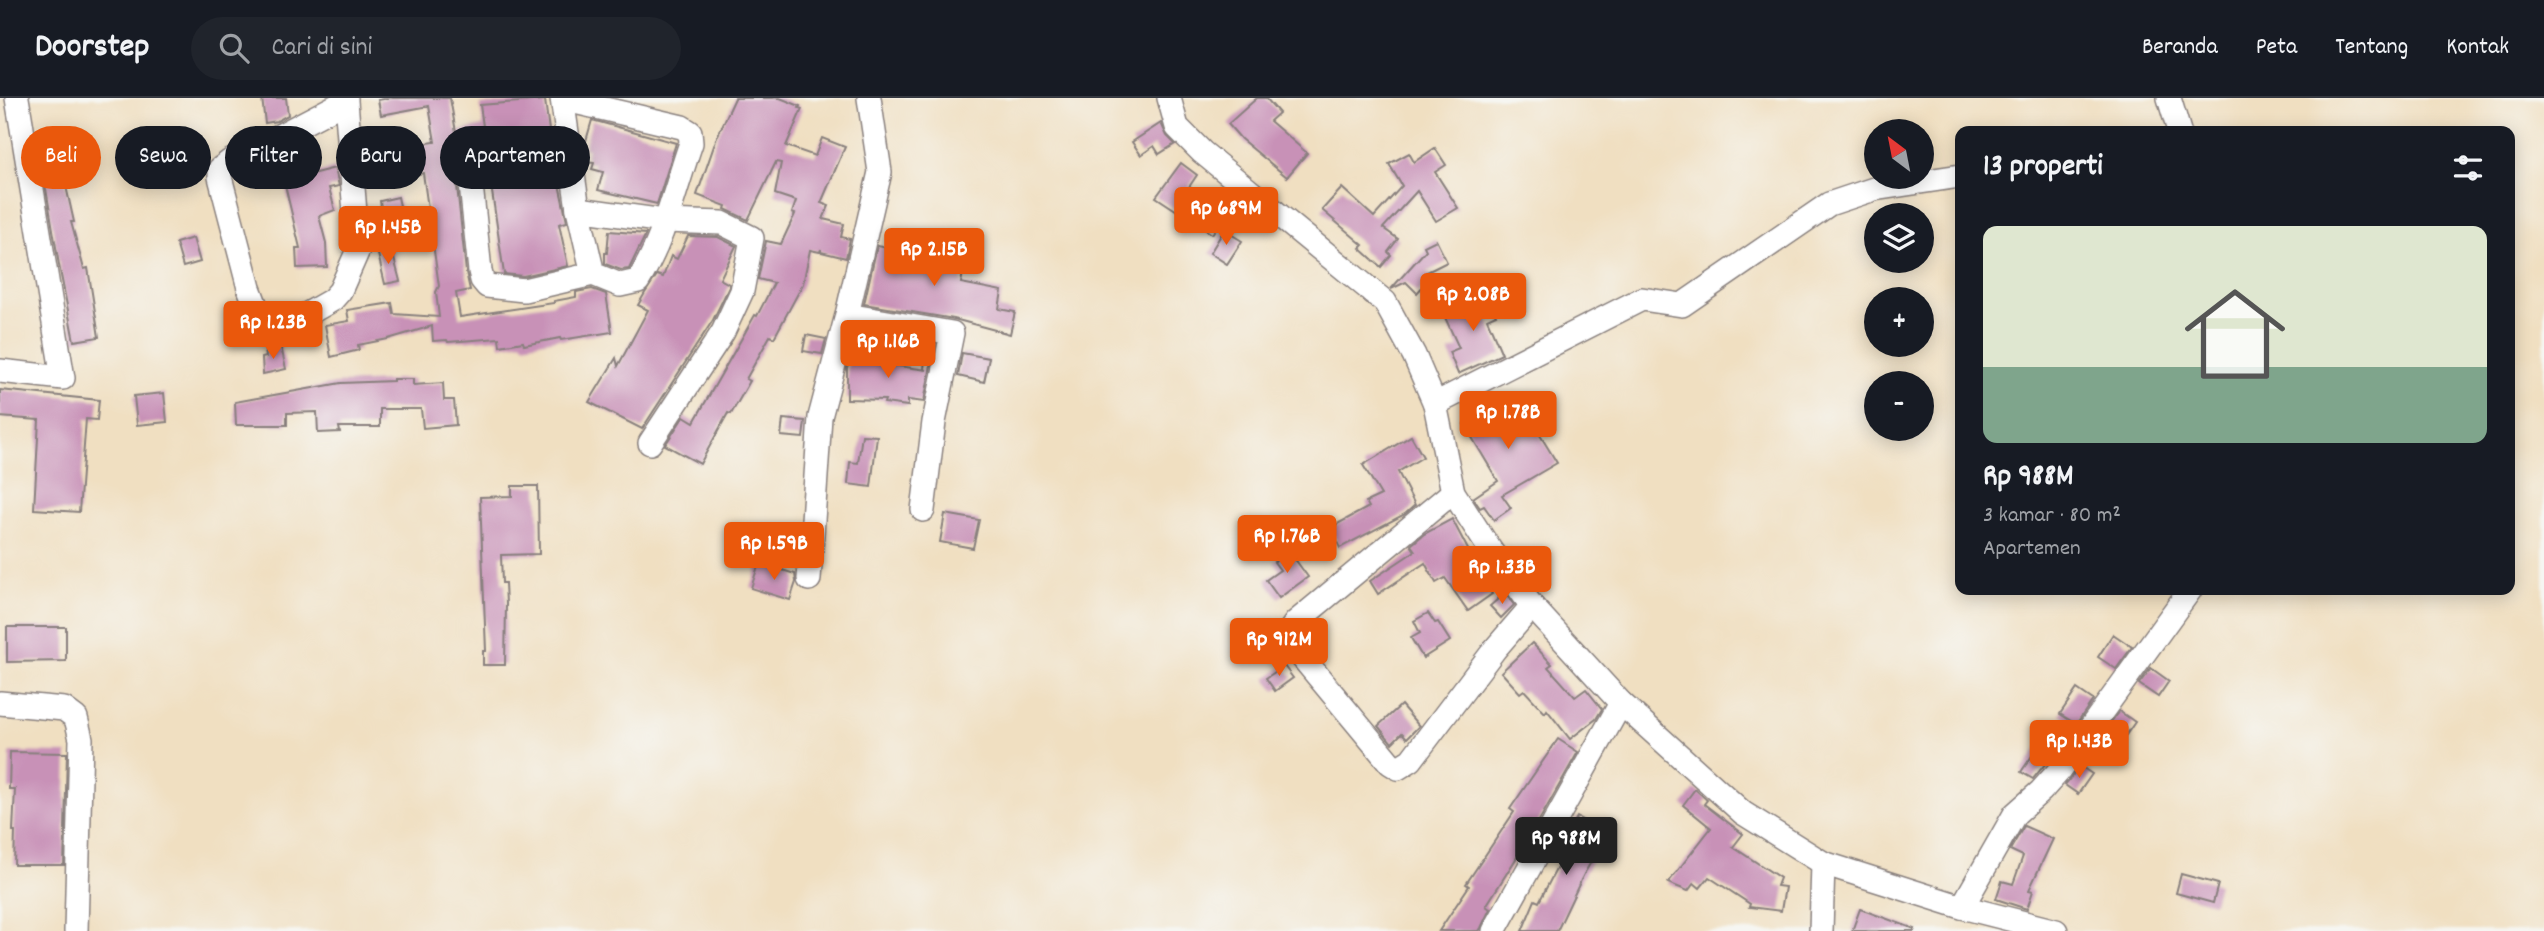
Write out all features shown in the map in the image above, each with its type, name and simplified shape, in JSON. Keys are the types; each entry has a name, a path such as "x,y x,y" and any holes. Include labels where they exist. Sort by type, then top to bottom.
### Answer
{"street":[{"path":"0,371 63,378 17,98"},
{"path":"471,189 480,271 487,286 524,290 593,274 620,285 638,281 650,262 691,143 690,132 682,127 562,98 578,209 593,274"},
{"path":"809,579 820,417 848,315 880,172 869,98"},
{"path":"1169,98 1177,127 1202,152 1385,302 1414,355 1435,404 1453,492 1491,551 1532,606 1621,703 1743,813 1823,863 1962,907 2056,931"},
{"path":"2169,98 2177,126"},
{"path":"346,99 358,250 340,291 332,300 288,325 271,322 257,309 249,288 220,169 346,99"},
{"path":"1435,404 1642,299 1682,305 1829,204 1874,189 1955,177"},
{"path":"578,209 664,221 722,223 752,238 741,291 723,332 650,443"},
{"path":"848,315 952,333 934,422 923,510"},
{"path":"1453,492 1296,622 1286,635 1292,645 1390,764 1398,768 1411,760 1495,649 1532,606"},
{"path":"1962,907 2015,814 2059,771 2186,595"},
{"path":"0,703 64,709 76,718 81,739 76,931"},
{"path":"1494,931 1621,703"},
{"path":"1821,931 1823,863"}],"building":[{"path":"262,98 286,98 288,115 265,123"},
{"path":"450,98 455,126 440,126 440,189 457,189 470,290 456,293 460,317 554,303 576,297 576,292 592,289 606,294 612,332 500,346 499,338 433,341 432,326 358,345 359,350 331,357 325,325 349,321 347,310 392,303 394,314 439,317 436,292 439,286 425,189 426,143 435,142 429,106 381,115 378,100"},
{"path":"735,98 780,98 800,106 802,109 786,146 815,156 822,138 845,147 821,203 829,206 823,219 844,224 841,237 850,239 846,258 821,252 821,249 820,252 810,250 803,284 774,338 770,336 746,379 750,381 731,414 728,413 700,464 665,445 684,416 694,422 755,315 757,316 774,283 758,279 766,241 781,244 795,214 792,213 796,201 775,194 781,163 776,162 748,220 725,209 726,206 697,195 717,137"},
{"path":"1257,98 1266,98 1279,113 1270,121 1307,153 1287,177 1241,139 1228,124"},
{"path":"545,100 548,126 483,126 480,105"},
{"path":"592,120 676,143 657,204 598,190 603,172 592,169 594,163 590,162"},
{"path":"1161,123 1167,136 1175,144 1159,154 1154,146 1141,155 1132,142"},
{"path":"1435,148 1446,165 1435,172 1458,208 1436,221 1417,191 1383,228 1398,239 1388,252 1391,255 1381,267 1360,248 1363,245 1322,210 1342,188 1374,217 1402,186 1389,164 1409,153 1414,162"},
{"path":"1181,163 1197,175 1189,187 1226,214 1212,234 1156,197"},
{"path":"335,168 336,172 336,187 329,188 335,210 319,216 326,243 327,267 297,268 296,248 300,248 286,189 322,189 322,171"},
{"path":"46,189 67,189 74,222 71,222 84,269 88,268 99,337 74,341"},
{"path":"492,189 560,189 567,222 559,224 568,266 523,276 504,274"},
{"path":"398,197 402,215 383,219 380,201"},
{"path":"1224,230 1242,241 1227,264 1210,253"},
{"path":"609,231 646,234 629,269 621,270 605,264"},
{"path":"688,236 718,237 736,246 720,279 729,284 729,287 713,320 642,429 589,402 616,358 618,366 648,310 638,305 645,293 657,275 663,277 671,256 677,259"},
{"path":"193,238 200,262 183,267 176,243"},
{"path":"1436,240 1447,262 1427,272 1432,276 1417,293 1406,282 1391,289 1426,250 1424,246"},
{"path":"925,243 958,249 956,261 965,262 961,283 1002,291 999,309 1015,312 1010,334 954,319 864,304 877,246 922,254"},
{"path":"391,247 400,281 385,284 377,250"},
{"path":"1486,293 1496,315 1487,319 1502,354 1458,374 1449,352 1459,348 1443,313"},
{"path":"806,335 826,339 822,354 803,351"},
{"path":"927,343 935,344 924,402 908,400 908,406 884,403 885,400 847,399 847,368 851,356 883,357 883,364 927,370 924,369"},
{"path":"281,347 286,369 263,374 262,358 266,357 265,350"},
{"path":"962,353 989,358 984,382 958,376"},
{"path":"413,379 413,385 443,383 444,400 454,400 456,425 423,428 421,409 380,409 380,427 339,427 340,432 318,433 317,412 287,413 287,425 236,425 235,402 341,383"},
{"path":"0,390 99,400 97,420 86,419 79,512 34,509 39,420 0,417"},
{"path":"164,393 167,422 137,425 134,396"},
{"path":"1515,394 1557,463 1502,495 1511,508 1494,520 1484,506 1480,508 1473,498 1498,481 1464,424"},
{"path":"783,419 805,421 803,438 781,436"},
{"path":"862,435 877,436 871,487 848,484 850,462 858,463"},
{"path":"1411,436 1423,457 1398,472 1415,505 1405,514 1340,548 1330,528 1369,507 1366,502 1381,495 1363,465"},
{"path":"512,486 538,486 539,554 501,555 506,604 505,665 483,665 483,651 486,651 480,497 512,496"},
{"path":"945,514 979,520 973,548 940,542"},
{"path":"1452,519 1475,563 1472,564 1492,594 1468,611 1445,578 1436,583 1425,563 1378,594 1370,581 1415,551 1411,545 1424,534"},
{"path":"1289,551 1308,577 1279,598 1266,580 1280,570 1274,562"},
{"path":"759,563 795,574 796,582 790,600 751,588"},
{"path":"1505,593 1514,605 1501,618 1490,606"},
{"path":"1428,613 1435,623 1438,622 1450,641 1423,658 1411,638 1420,633 1414,621"},
{"path":"7,627 66,627 66,661 7,662"},
{"path":"2113,634 2132,647 2116,669 2098,657"},
{"path":"1532,643 1552,664 1548,667 1575,697 1586,689 1602,709 1596,719 1570,739 1547,710 1545,713 1524,690 1520,693 1501,672"},
{"path":"1284,666 1293,678 1275,691 1266,678"},
{"path":"2151,668 2169,681 2158,697 2139,684"},
{"path":"2077,689 2093,700 2076,724 2060,714"},
{"path":"1401,705 1419,726 1407,738 1402,733 1392,743 1378,726"},
{"path":"2119,711 2135,722 2118,747 2101,736"},
{"path":"2045,737 2059,747 2033,779 2021,772"},
{"path":"1558,739 1578,752 1531,835 1486,906 1490,909 1481,928 1479,931 1439,931 1469,886 1466,884 1514,812 1510,809"},
{"path":"10,752 67,753 64,865 14,865 15,789 9,789"},
{"path":"2080,766 2092,774 2078,794 2065,785"},
{"path":"1695,789 1707,800 1704,804 1743,834 1733,847 1780,878 1777,886 1785,887 1781,911 1749,907 1750,904 1709,877 1700,888 1694,883 1688,891 1668,883 1711,828 1683,805"},
{"path":"1577,817 1607,834 1557,931 1522,931 1535,900 1539,902 1563,856 1557,852"},
{"path":"2024,826 2053,839 2029,890 2033,891 2027,909 1996,899 2002,881 2013,884 2023,856 2010,850"},
{"path":"2181,874 2218,884 2213,903 2176,893"},
{"path":"1860,909 1915,929 1852,931"}]}
